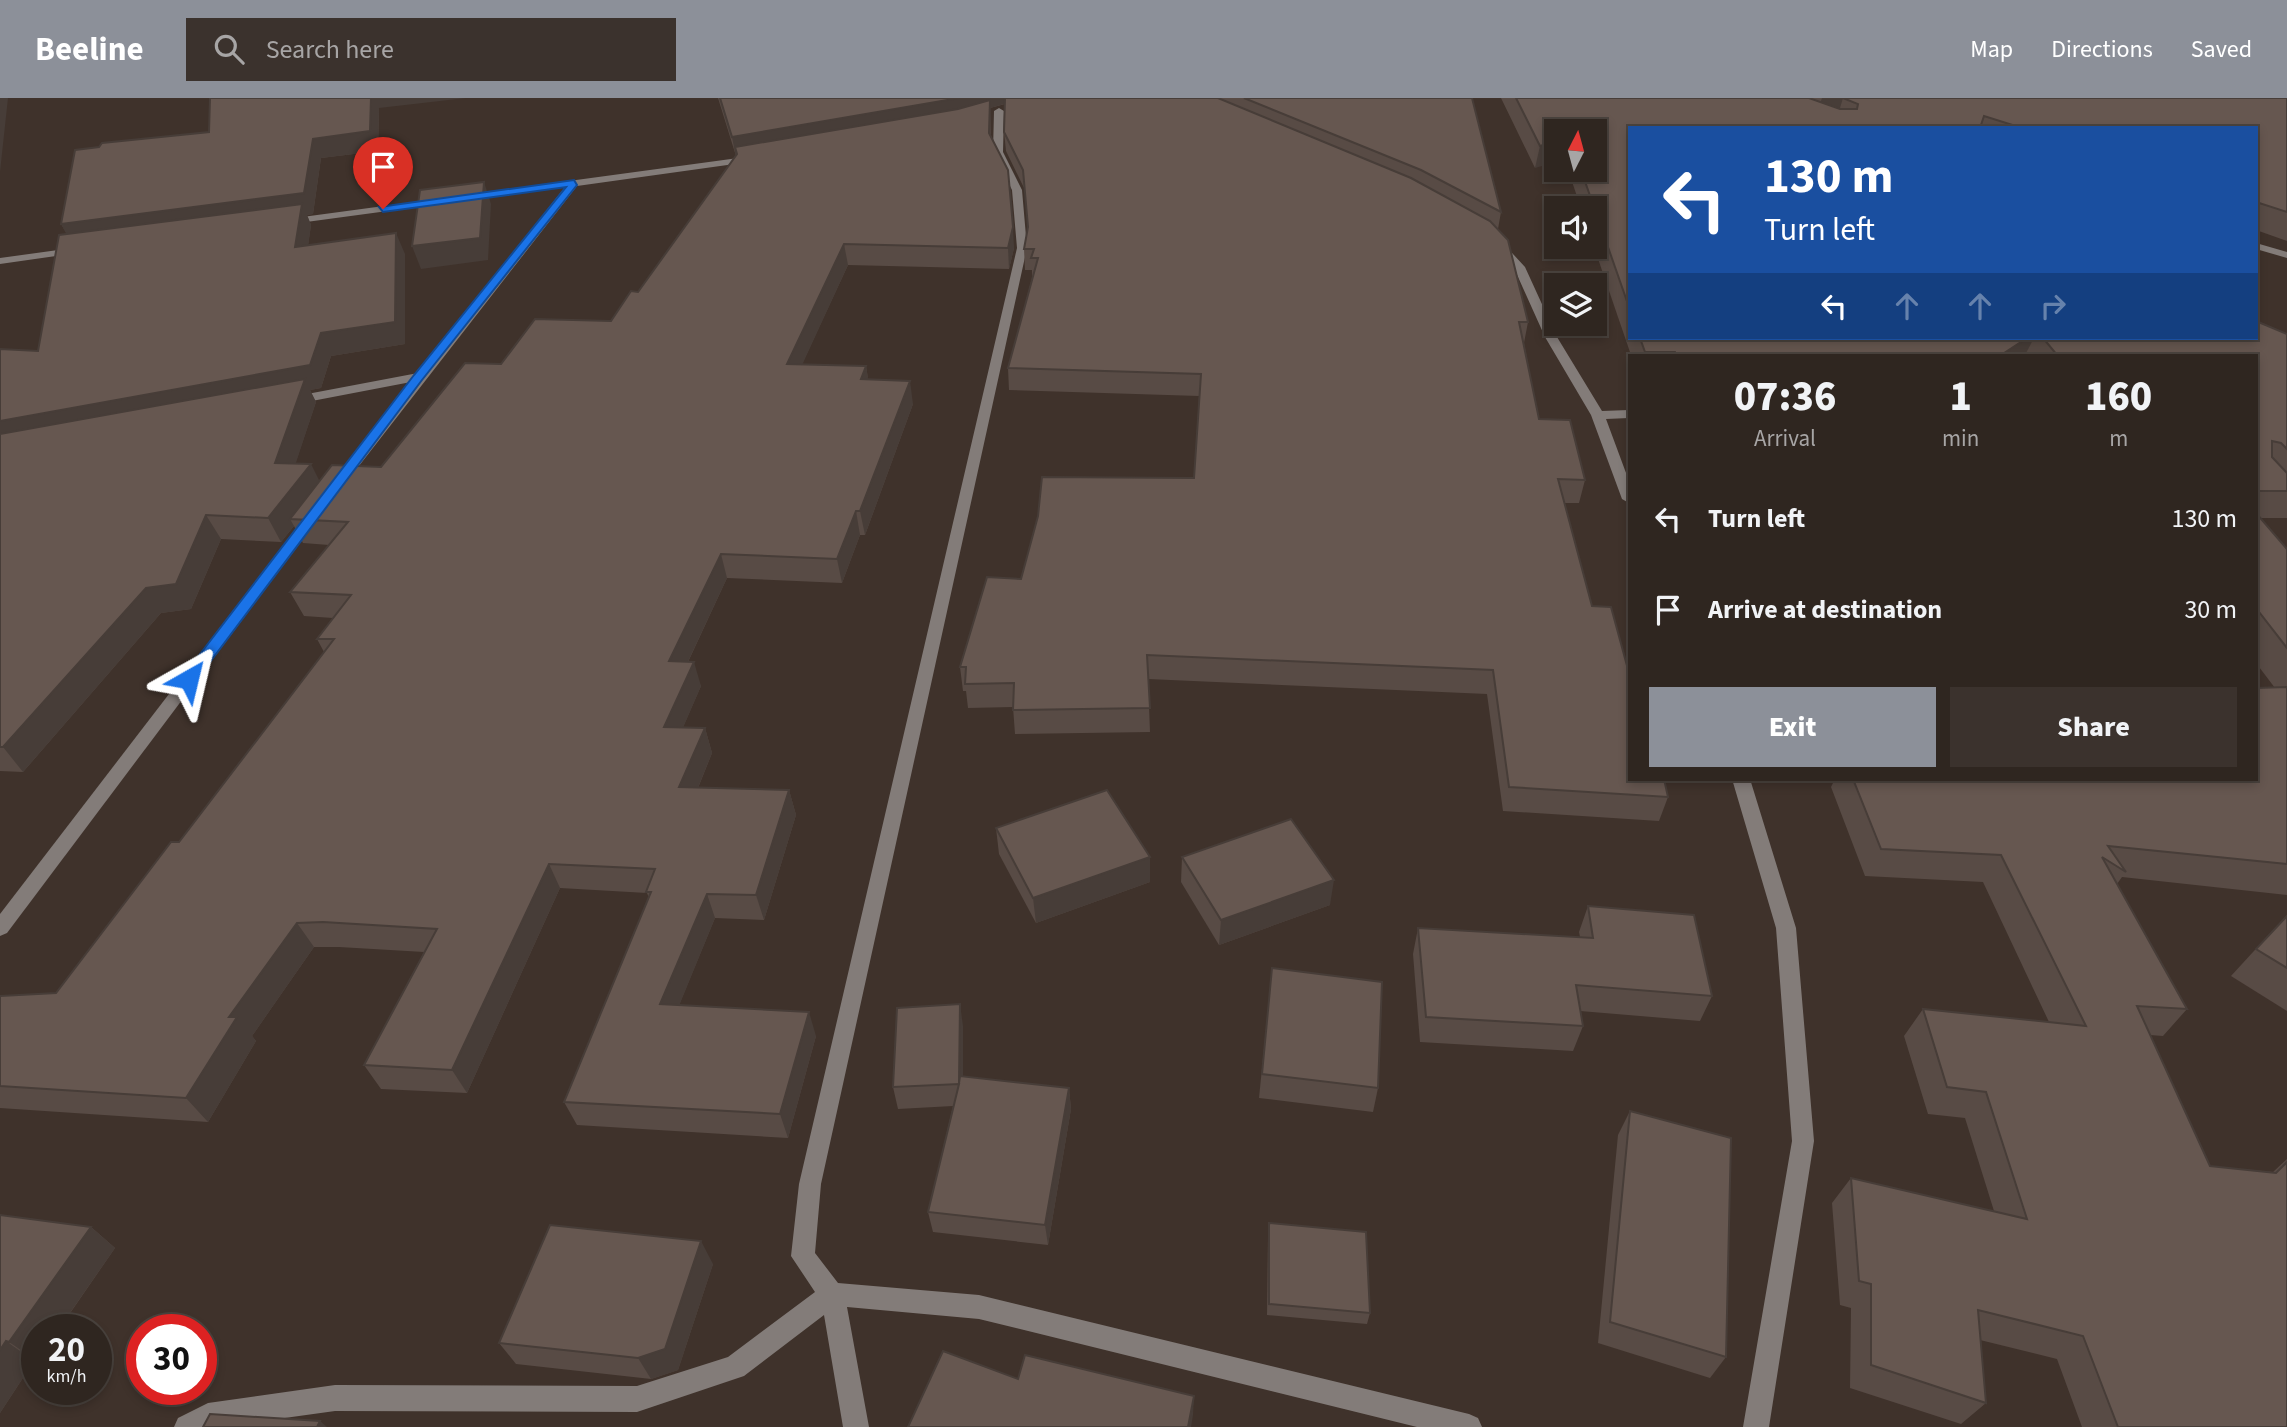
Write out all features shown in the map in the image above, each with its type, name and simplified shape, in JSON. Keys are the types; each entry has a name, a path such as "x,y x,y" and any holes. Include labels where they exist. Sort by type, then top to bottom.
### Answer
{"street":[{"path":"856,1427 832,1294 803,1256 810,1184 1022,248 1017,190 998,152 998,111"},
{"path":"273,224 762,157"},
{"path":"3,920 418,377 574,183"},
{"path":"1492,237 1519,267 1551,337 1598,415 1628,496"},
{"path":"2258,247 2287,255"},
{"path":"0,261 96,248"},
{"path":"283,402 418,377"},
{"path":"1598,415 1628,414"},
{"path":"1742,781 1786,928 1803,1141 1756,1427"},
{"path":"187,1427 208,1416 335,1398 637,1399 735,1367 832,1294 979,1307 1469,1427"}],"building":[{"path":"210,98 371,98 370,131 313,139 304,193 61,224 75,150 99,147 102,143 209,132"},
{"path":"720,98 959,98 732,137"},
{"path":"1005,98 1218,98 1411,178 1490,221 1508,240 1528,322 1519,322 1539,419 1570,420 1585,480 1558,479 1592,606 1611,607 1628,669 1628,781 1664,781 1668,797 1509,787 1493,670 1147,655 1150,708 1013,710 1014,683 965,684 966,667 960,667 987,577 1021,579 1038,516 1042,477 1194,478 1201,374 1008,368 1038,258 1031,258 1034,249 1024,249 1028,227 1023,170 1004,132"},
{"path":"1244,98 1472,98 1501,212 1421,170"},
{"path":"1516,98 1809,98 1840,109 1857,109 1858,104 1843,98 2287,98 2287,212 2258,203 2258,126 2016,126 1984,116 1981,126 1628,126 1628,304 1607,244 1607,196 1590,196 1585,182 1607,182 1607,119 1544,119 1544,145 1540,146"},
{"path":"990,100 989,133 1008,170 1013,227 1008,248 844,244 787,364 866,366 861,379 910,381 860,511 856,511 837,559 721,554 669,661 694,662 664,727 705,728 679,787 789,790 756,895 707,894 660,1004 809,1012 780,1114 564,1102 651,892 646,892 655,869 549,864 452,1070 364,1065 437,929 323,922 297,923 229,1017 237,1017 186,1098 0,1086 0,996 56,993 171,842 179,842 334,639 317,639 351,595 290,592 348,522 290,519 332,465 381,467 465,363 501,364 535,319 611,321 631,291 638,292 737,154 735,147 958,109"},
{"path":"484,182 480,238 412,246 420,190"},
{"path":"302,204 295,247 396,233 395,322 321,333 310,365 0,421 0,349 38,351 59,235"},
{"path":"2258,322 2287,334 2287,449 2281,443 2272,441 2272,457 2287,473 2287,491 2258,491 2258,354 2056,354 2045,340 2258,340"},
{"path":"1641,340 2024,340 2003,354 1645,352"},
{"path":"305,379 275,463 311,464 268,518 206,515 176,584 146,588 3,747 0,747 0,434"},
{"path":"2258,515 2287,549 2287,648 2258,611"},
{"path":"2287,687 2287,864 2108,846 2126,872 2102,857 2187,1009 2137,1006 2210,1166 2276,1173 2287,1162 2287,1427 2118,1427 2083,1336 1978,1310 1986,1403 1871,1365 1871,1284 1859,1281 1851,1178 2027,1219 1986,1092 1947,1087 1923,1009 2086,1026 2001,855 1881,849 1854,781 2258,781 2258,688"},
{"path":"1107,790 1150,857 1033,898 996,828"},
{"path":"1291,819 1334,880 1221,920 1182,857"},
{"path":"1588,906 1694,915 1712,996 1576,985 1583,1026 1426,1017 1418,928 1593,938"},
{"path":"2287,916 2287,968 2256,949"},
{"path":"1272,968 1382,982 1378,1088 1262,1074"},
{"path":"960,1004 959,1083 960,1076 1069,1088 1045,1225 928,1212 959,1084 893,1087 897,1008"},
{"path":"1630,1111 1731,1138 1726,1357 1610,1322"},
{"path":"0,1215 91,1227 29,1314 21,1314 21,1325 0,1350"},
{"path":"1269,1223 1366,1232 1370,1313 1269,1304"},
{"path":"550,1225 701,1241 665,1349 638,1358 499,1343"},
{"path":"943,1351 1018,1379 1025,1355 1194,1396 1188,1427 908,1427"},
{"path":"210,1414 320,1421 317,1427 203,1427"}],"route":[{"path":"189,679 418,377 574,183 383,209"}]}
